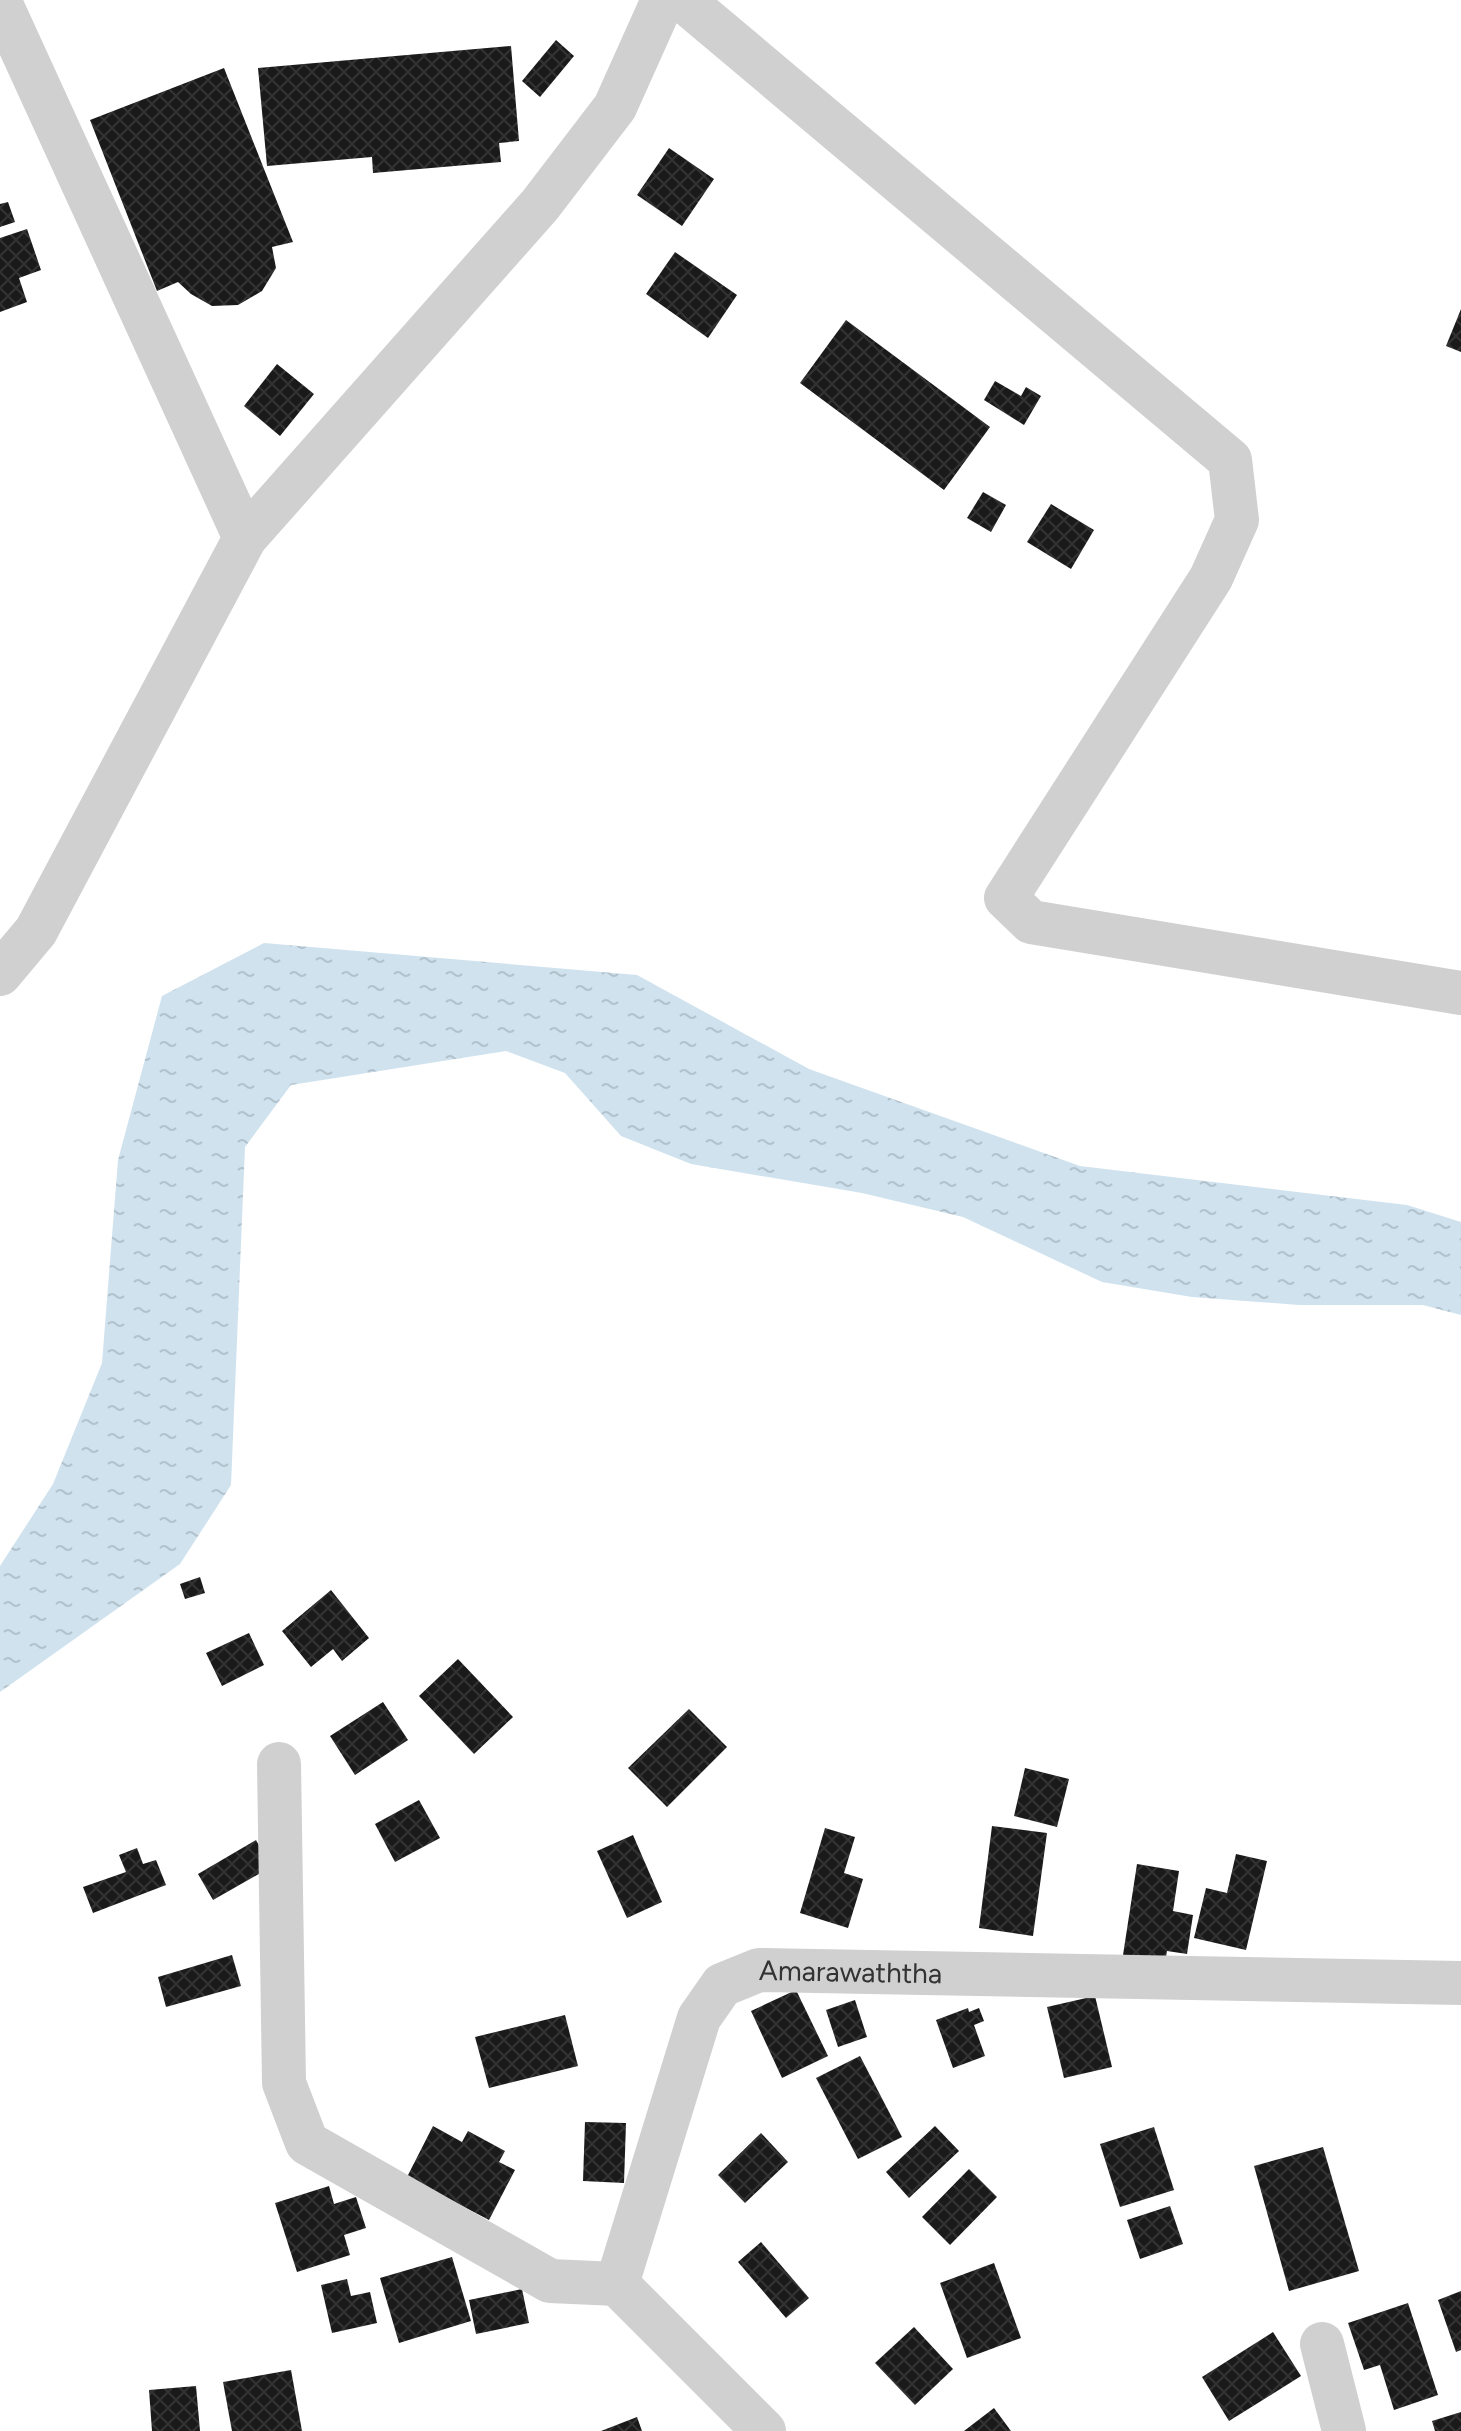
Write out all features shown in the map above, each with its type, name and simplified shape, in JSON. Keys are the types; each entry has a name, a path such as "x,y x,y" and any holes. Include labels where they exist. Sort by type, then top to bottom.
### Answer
{"street":[{"path":"25,0 0,2 245,538"},
{"path":"0,974 36,931 245,538 540,205 615,107 663,0"},
{"path":"683,0 1230,460 1237,520 1211,578 1006,898 1031,922 1461,993"},
{"path":"279,1764 284,2083 307,2143 550,2281 617,2284 764,2431"},
{"name":"Amarawaththa","path":"617,2284 699,2018 722,1985 759,1970 1461,1983"},
{"path":"1322,2344 1344,2431"}],"water":[{"path":"264,943 637,975 809,1069 1080,1166 1407,1205 1461,1222 1461,1315 1423,1305 1299,1305 1192,1297 1102,1282 963,1217 862,1193 691,1164 621,1136 565,1073 506,1051 291,1085 245,1147 231,1485 180,1564 0,1692 0,1566 53,1484 102,1363 118,1160 162,996"}],"building":[{"path":"556,40 574,56 540,97 522,81"},
{"path":"511,46 519,141 499,143 501,162 373,173 372,157 267,166 258,68"},
{"path":"224,68 293,242 272,247 276,268 262,291 238,305 212,306 178,282 157,291 90,120"},
{"path":"669,148 714,179 682,226 637,195"},
{"path":"8,202 15,222 0,227 0,204"},
{"path":"27,229 41,270 19,278 27,302 0,312 0,238"},
{"path":"675,252 737,295 708,338 646,294"},
{"path":"1461,309 1461,352 1446,346"},
{"path":"846,320 990,427 944,490 800,383"},
{"path":"277,364 314,394 280,436 244,406"},
{"path":"995,381 1021,396 1026,387 1041,396 1024,425 984,400"},
{"path":"983,492 1006,505 991,532 967,518"},
{"path":"1051,504 1094,530 1071,569 1027,542"},
{"path":"200,1577 205,1593 185,1599 180,1584"},
{"path":"331,1590 369,1638 342,1661 333,1649 311,1667 282,1631"},
{"path":"249,1633 264,1665 222,1686 206,1653"},
{"path":"458,1659 513,1717 474,1754 419,1696"},
{"path":"383,1702 408,1740 355,1775 330,1736"},
{"path":"689,1709 727,1747 667,1807 628,1768"},
{"path":"1025,1768 1069,1779 1057,1827 1014,1816"},
{"path":"419,1800 440,1838 395,1862 375,1824"},
{"path":"992,1826 1047,1833 1033,1936 979,1928"},
{"path":"825,1828 855,1837 844,1873 863,1879 848,1928 800,1913"},
{"path":"633,1835 662,1902 627,1918 597,1851"},
{"path":"256,1840 271,1867 213,1900 198,1874"},
{"path":"137,1848 143,1864 156,1860 166,1885 93,1913 83,1887 126,1872 119,1855"},
{"path":"1236,1854 1267,1861 1246,1950 1194,1938 1206,1888 1227,1893"},
{"path":"1137,1864 1179,1871 1173,1911 1193,1915 1187,1954 1167,1951 1165,1963 1123,1955"},
{"path":"232,1955 241,1986 166,2007 158,1977"},
{"path":"796,1990 828,2056 782,2078 751,2011"},
{"path":"1095,1996 1112,2067 1064,2078 1047,2007"},
{"path":"855,2000 867,2037 838,2047 826,2010"},
{"path":"968,2008 969,2012 979,2008 984,2021 974,2025 985,2056 953,2068 936,2020"},
{"path":"565,2015 578,2066 489,2088 475,2037"},
{"path":"860,2056 902,2137 858,2159 816,2078"},
{"path":"585,2122 626,2123 624,2183 583,2181"},
{"path":"433,2126 462,2142 468,2131 505,2151 499,2162 515,2170 489,2220 407,2177"},
{"path":"935,2126 959,2151 909,2198 886,2172"},
{"path":"1154,2127 1174,2190 1120,2207 1100,2144"},
{"path":"761,2133 788,2162 745,2203 718,2175"},
{"path":"1323,2147 1359,2271 1289,2291 1254,2166"},
{"path":"969,2169 997,2197 950,2245 922,2217"},
{"path":"329,2186 334,2204 356,2197 366,2228 344,2235 350,2255 297,2272 275,2203"},
{"path":"1170,2206 1183,2244 1140,2259 1127,2220"},
{"path":"761,2242 809,2298 786,2318 738,2262"},
{"path":"452,2257 471,2321 399,2343 380,2278"},
{"path":"994,2263 1021,2338 967,2358 940,2283"},
{"path":"347,2279 351,2296 370,2292 377,2323 332,2333 321,2285"},
{"path":"522,2289 529,2323 476,2334 469,2300"},
{"path":"1461,2291 1461,2350 1456,2352 1438,2300"},
{"path":"1408,2303 1438,2395 1394,2410 1380,2365 1364,2370 1348,2323"},
{"path":"914,2327 953,2369 915,2405 875,2363"},
{"path":"1273,2332 1301,2376 1229,2421 1202,2377"},
{"path":"291,2370 302,2431 232,2431 223,2382"},
{"path":"196,2386 200,2431 152,2431 149,2390"},
{"path":"994,2408 1011,2431 964,2431"},
{"path":"1461,2412 1461,2431 1435,2431 1432,2421"},
{"path":"637,2417 642,2431 601,2431"}]}
